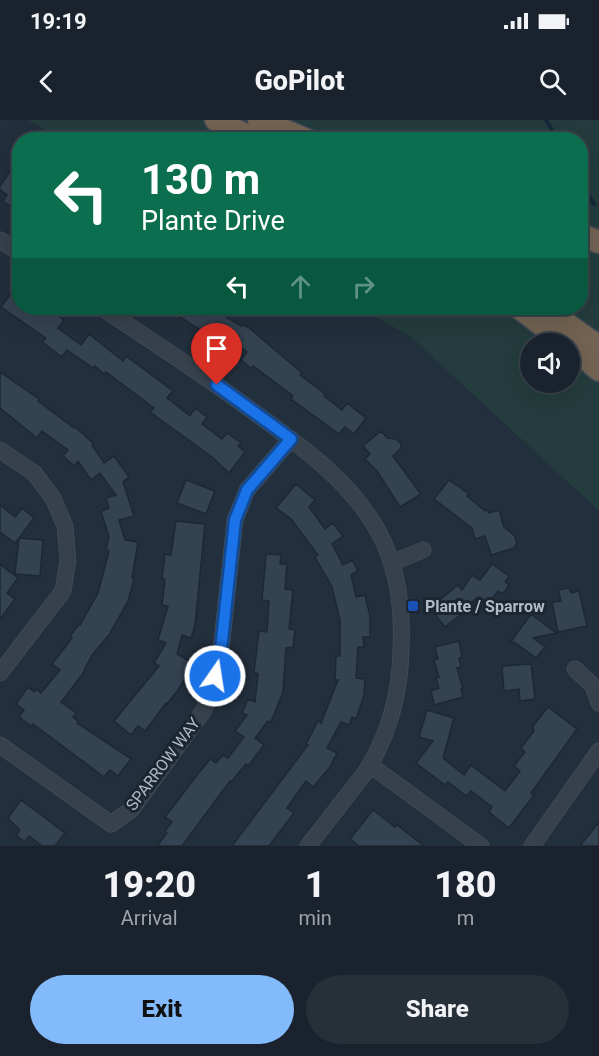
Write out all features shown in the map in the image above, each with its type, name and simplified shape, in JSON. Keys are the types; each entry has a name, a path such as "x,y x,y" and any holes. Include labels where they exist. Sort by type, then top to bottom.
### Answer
{"highway":[{"path":"216,120 239,132"},
{"path":"260,120 288,132"},
{"path":"530,315 554,333"},
{"path":"554,315 599,347"},
{"path":"580,354 599,370"}],"street":[{"path":"113,315 198,371 312,455 362,506 379,533 391,563 399,592 402,635 400,678 394,706 383,740 370,765 308,846"},
{"name":"SPARROW WAY","path":"0,745 111,824 132,809 204,710 220,659 235,520 247,490 291,439"},
{"path":"0,450 34,473 53,498 65,526 68,560 63,591 0,673"},
{"path":"391,563 423,550"},
{"path":"575,669 593,686 599,703"},
{"path":"532,846 599,751"},
{"path":"370,765 480,846"}],"green space":[{"path":"28,120 599,120 599,511 411,337 372,315 588,315 588,132 48,132"}],"building":[{"path":"12,171 12,207 3,201 7,195 0,190 0,186"},
{"path":"12,293 12,315 1,307"},
{"path":"13,315 57,315 64,320 58,328 81,345 89,334 123,361 126,356 173,391 167,398 190,416 195,408 207,417 202,424 222,439 227,433 241,443 238,446 245,452 229,473 212,457 150,412 154,408 106,372 104,374 95,366 93,368 67,350 62,357 42,342 46,338"},
{"path":"177,315 223,315 241,326 248,327 342,410 347,403 366,418 354,434 345,427 339,434 291,399 293,396 253,366 251,368 241,360 247,352 222,333 217,341"},
{"path":"0,372 75,427 93,443 92,445 104,463 114,456 129,477 123,482 134,516 119,520 125,540 138,542 132,578 134,579 128,601 109,635 93,654 85,671 61,702 76,713 73,717 78,721 77,723 131,759 118,776 110,770 104,777 33,724 31,726 19,717 24,710 16,704 28,687 34,692 36,689 41,693 60,670 52,664 72,638 70,636 80,625 98,593 109,551 106,550 109,537 101,511 109,508 106,498 116,495 100,473 91,480 78,461 74,466 63,456 68,450 42,431 37,438 0,408"},
{"path":"381,431 387,438 396,439 401,444 401,448 393,456 421,494 400,507 377,471 365,459 370,454 363,446"},
{"path":"186,480 215,491 206,514 177,503"},
{"path":"449,480 469,494 467,496 485,511 488,510 489,513 499,510 504,527 514,535 517,543 514,548 491,555 485,536 475,539 472,528 434,499"},
{"path":"296,484 315,500 309,507 325,529 333,523 343,536 332,544 343,565 352,560 358,571 351,575 356,597 365,595 370,616 370,637 363,637 364,647 358,647 356,678 365,679 364,695 356,719 352,717 349,725 341,722 327,748 337,753 330,767 313,787 306,781 287,808 294,813 269,846 232,846 308,745 306,744 318,721 321,723 338,680 335,680 336,656 340,656 340,620 332,587 315,557 318,555 291,519 276,508"},
{"path":"0,505 15,517 22,508 34,518 15,543 0,532"},
{"path":"176,521 205,524 195,625 191,638 182,635 177,654 191,662 186,669 190,671 178,690 145,731 138,726 131,735 114,721 159,666 154,663 166,643 158,640 168,606 162,605 165,579 162,579 165,554 171,555"},
{"path":"19,538 43,540 40,576 15,574"},
{"path":"266,554 281,555 280,564 287,564 285,589 293,590 289,629 295,630 293,647 286,648 283,692 271,722 268,721 255,738 264,745 248,766 246,764 230,781 182,846 157,846 172,822 165,817 194,779 210,759 216,763 223,755 228,758 244,737 235,731 247,715 242,713 248,699 255,702 258,674 254,672 259,631 267,632 269,601 262,600"},
{"path":"0,564 18,578 7,593 15,599 0,619"},
{"path":"492,564 509,576 505,582 509,585 503,594 498,591 488,604 478,597 445,627 430,608 458,585 462,590 472,575 480,580"},
{"path":"569,588 571,593 579,591 587,626 558,632 552,602 561,601 558,590"},
{"path":"531,614 556,633 533,638 545,647 536,658 514,642 510,643"},
{"path":"459,641 462,657 459,658 461,667 457,668 463,697 434,705 431,691 439,688 436,678 439,677 434,660 438,659 435,647"},
{"path":"531,664 535,699 520,701 519,689 504,691 502,666"},
{"path":"548,707 577,729 531,793 534,795 509,828 489,812 492,807 471,791 466,796 448,782 445,785 416,763 433,741 419,737 427,710 454,718 443,758 464,775 471,765 505,791 520,771 514,766 525,752 521,748 534,731 533,726"},
{"path":"21,800 65,833 55,846 42,846 29,836 25,842 16,835 20,830 8,818"},
{"path":"373,810 424,846 359,846 350,839"},
{"path":"599,822 599,846 580,846"}],"waterway":[{"path":"546,120 553,132"},
{"path":"588,194 594,204"}],"place":[{"name":"Plante / Sparrow","path":"413,606"}],"route":[{"path":"215,676 220,659 235,520 247,490 291,439 217,385"}]}
